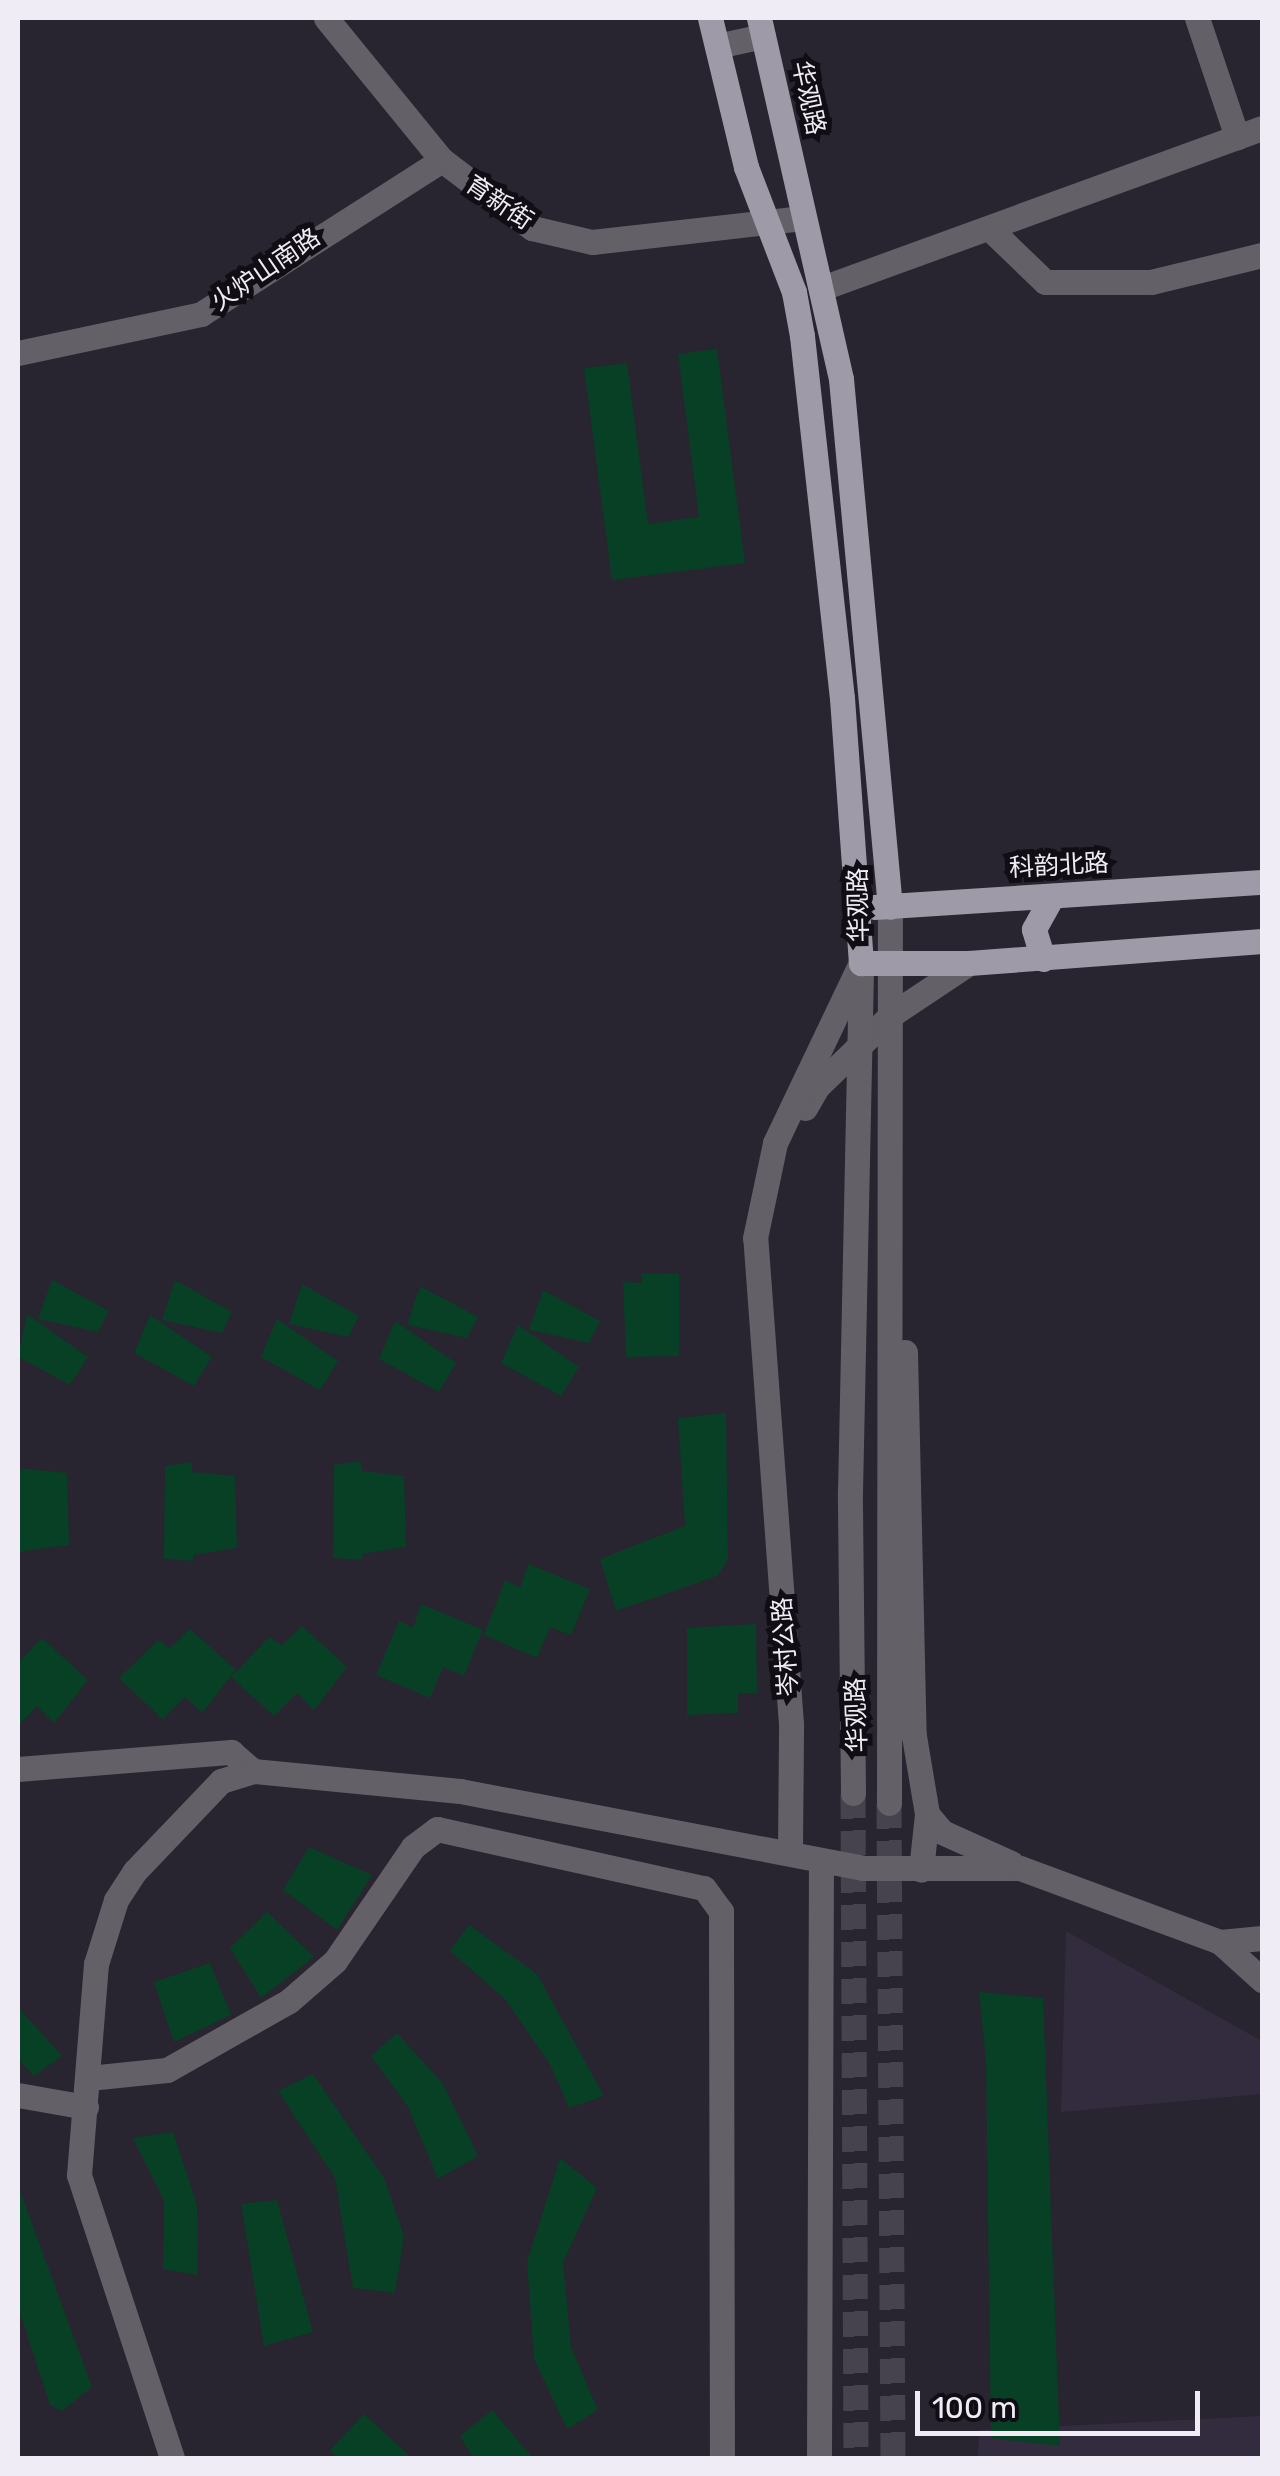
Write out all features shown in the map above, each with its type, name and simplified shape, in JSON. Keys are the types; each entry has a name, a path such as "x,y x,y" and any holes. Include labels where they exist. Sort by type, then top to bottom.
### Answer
{"main road":[{"name":"华观路","path":"710,18 765,224 794,292 812,403 861,963"},
{"name":"华观路","path":"762,26 803,218 825,286 856,525 890,906"},
{"name":"科韵北路","path":"858,908 1262,882"},
{"path":"1043,959 1034,929 1052,896"},
{"path":"861,963 969,964 1262,941"}],"street":[{"name":"育新街","path":"326,18 442,160 510,216 563,239 630,240 803,218"},
{"path":"1197,18 1237,137"},
{"path":"717,46 762,26"},
{"path":"825,286 1262,128"},
{"name":"火炉山南路","path":"18,353 200,314 442,160"},
{"path":"990,229 1045,282 1150,282 1262,255"},
{"name":"华观路","path":"889,1804 885,1640 892,1199 890,906"},
{"name":"华观路","path":"853,1793 850,1492 861,963"},
{"name":"岑村公路","path":"790,1849 790,1705 755,1238 775,1142 861,963"},
{"path":"755,1238 795,1126 817,1087 890,1015 969,964"},
{"path":"892,1199 908,1400 914,1736 927,1814 922,1870"},
{"path":"18,1769 231,1752 253,1771"},
{"path":"172,2458 79,2175 96,1964 116,1900 198,1803 222,1781 253,1771 460,1791 790,1849 822,1863 922,1870 1020,1868"},
{"path":"927,1814 942,1832 1020,1868 1220,1942 1262,1980"},
{"path":"88,2078 167,2070 289,2001 335,1960 413,1847 437,1829 704,1888 721,1911 722,2458"},
{"path":"819,2458 822,1863"},
{"path":"1220,1942 1262,1938"},
{"path":"18,2095 86,2107"}],"shaded area":[{"path":"1066,1931 1262,2041 1262,2094 1061,2112"},
{"path":"1262,2416 1262,2458 978,2458 979,2430"}],"building":[{"path":"717,349 745,563 612,580 584,368 627,363 648,524 699,517 678,354"},
{"path":"641,1273 679,1274 679,1356 626,1357 623,1282 642,1283"},
{"path":"52,1280 109,1311 98,1332 38,1319"},
{"path":"175,1280 232,1312 222,1333 162,1320"},
{"path":"302,1284 359,1316 348,1337 289,1324"},
{"path":"420,1286 478,1317 467,1338 407,1325"},
{"path":"543,1290 600,1321 589,1343 529,1330"},
{"path":"27,1314 88,1357 70,1385 18,1357"},
{"path":"150,1315 212,1357 194,1386 134,1353"},
{"path":"277,1319 338,1361 320,1390 261,1357"},
{"path":"395,1321 456,1363 439,1392 379,1359"},
{"path":"518,1325 579,1367 561,1396 501,1363"},
{"path":"726,1413 728,1560 717,1576 616,1611 600,1559 685,1526 678,1418"},
{"path":"361,1461 362,1471 404,1476 406,1547 363,1554 362,1560 333,1558 334,1465"},
{"path":"192,1462 192,1472 235,1476 237,1548 193,1555 193,1561 164,1559 165,1466"},
{"path":"18,1468 67,1473 69,1545 18,1552"},
{"path":"528,1564 590,1589 571,1635 550,1627 537,1658 484,1635 505,1580 520,1588"},
{"path":"421,1604 483,1630 464,1676 443,1667 430,1698 376,1675 399,1621 413,1628"},
{"path":"756,1624 757,1693 738,1693 738,1713 687,1715 687,1628"},
{"path":"302,1626 347,1667 314,1710 297,1693 274,1716 231,1677 269,1637 282,1645"},
{"path":"190,1629 236,1670 202,1713 185,1697 163,1720 119,1678 158,1640 170,1648"},
{"path":"42,1638 88,1680 54,1723 37,1706 18,1726 18,1663"},
{"path":"309,1847 372,1875 337,1930 283,1890"},
{"path":"267,1912 314,1957 261,1998 230,1948"},
{"path":"469,1925 537,1974 604,2096 569,2108 551,2066 506,2000 450,1951"},
{"path":"210,1963 231,2015 174,2042 154,1982"},
{"path":"979,1992 1043,1998 1060,2446 991,2438 986,2061"},
{"path":"18,2007 62,2056 34,2076 18,2059"},
{"path":"397,2033 443,2084 478,2156 438,2179 408,2107 371,2056"},
{"path":"313,2074 384,2178 404,2236 395,2293 353,2288 335,2178 278,2091"},
{"path":"173,2132 197,2205 198,2275 163,2269 164,2200 133,2138"},
{"path":"560,2158 597,2188 563,2263 571,2347 598,2410 567,2429 534,2359 527,2262"},
{"path":"19,2188 92,2387 62,2411 50,2405 18,2307"},
{"path":"277,2200 313,2332 264,2346 241,2204"},
{"path":"492,2410 533,2458 473,2458 460,2436"},
{"path":"364,2414 412,2458 339,2458 329,2451"}],"tunnel":[{"path":"853,1793 856,2458"},
{"path":"889,1803 893,2458"}]}
